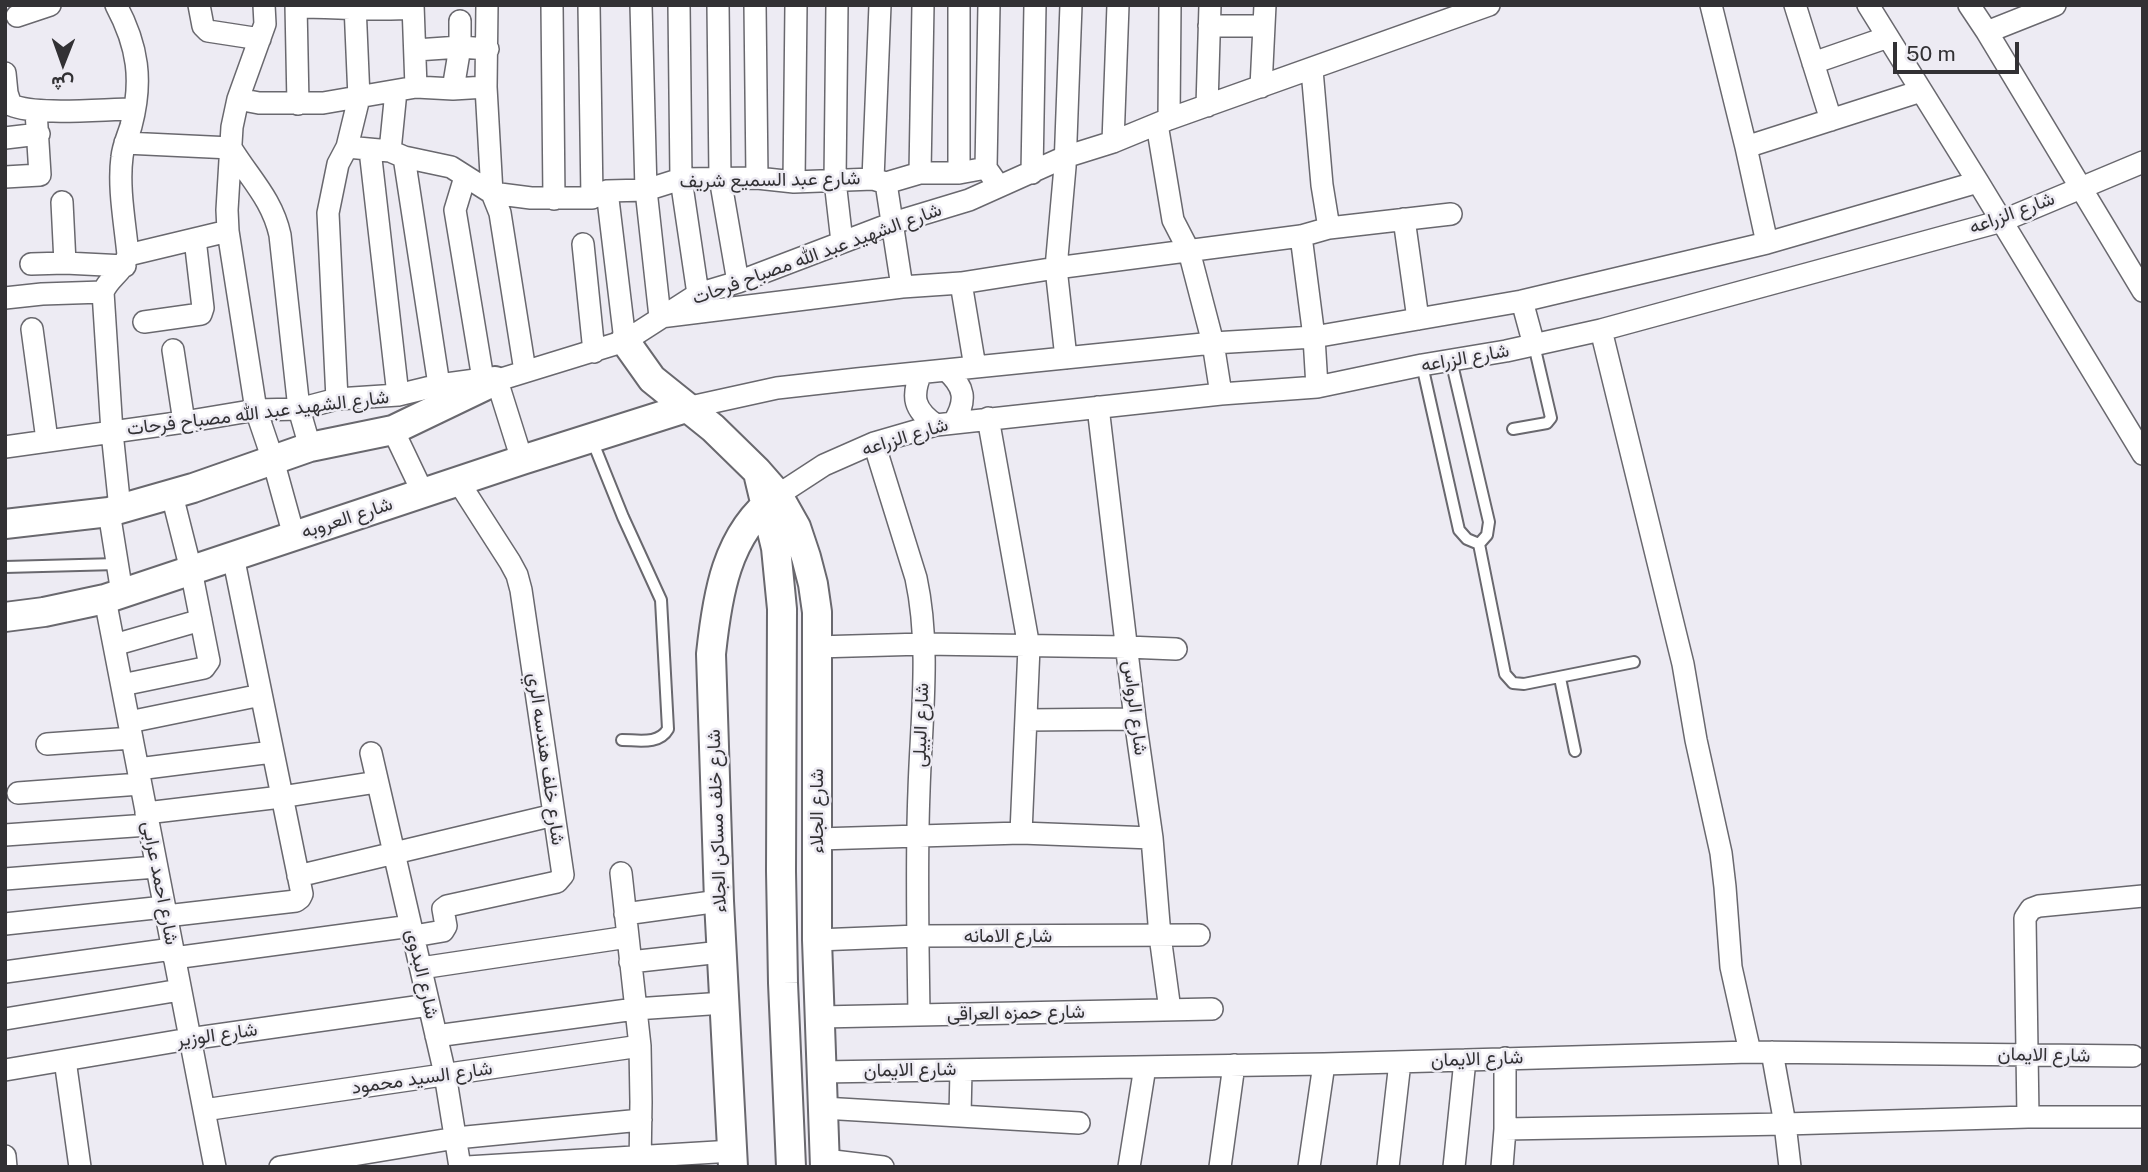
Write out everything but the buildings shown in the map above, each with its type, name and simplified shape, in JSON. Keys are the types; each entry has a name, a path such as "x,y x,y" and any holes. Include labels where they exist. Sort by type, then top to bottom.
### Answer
{"street":[{"path":"17,16 50,5"},
{"path":"5,298 52,293 103,292 126,260 121,169 139,83 139,68 117,5"},
{"path":"199,5 203,26 208,31 260,39"},
{"path":"264,5 265,24 238,99 232,127 228,232 256,410 295,536"},
{"path":"487,5 486,87 492,192 500,213 524,372"},
{"path":"552,5 554,199"},
{"path":"589,5 600,194 625,341"},
{"path":"641,5 646,190 660,317 902,287 961,283 1301,236 1329,228 1451,214"},
{"path":"679,5 681,178 698,294"},
{"path":"718,5 720,178 738,282"},
{"path":"755,5 757,178"},
{"path":"794,182 796,5"},
{"path":"837,5 835,181 842,242"},
{"path":"880,5 879,181 893,223 902,287"},
{"path":"920,173 923,5"},
{"path":"959,5 959,173"},
{"path":"989,5 992,177"},
{"path":"1032,173 1035,5"},
{"path":"1066,358 1056,268 1065,157 1071,5"},
{"path":"1114,142 1118,5"},
{"path":"1170,5 1163,121 1173,220 1189,251 1213,343 1222,394"},
{"name":"شارع الشهيد عبد الله مصباح فرحات","path":"5,447 256,410 299,409 337,400 398,395 439,385 489,380 594,352 625,341 698,294 738,282 893,223 969,200 992,177 1032,173 1065,157 1114,142 1163,121 1489,5"},
{"path":"1711,5 1746,147 1766,243"},
{"path":"1795,5 1831,120"},
{"path":"1868,5 1979,182 2143,454"},
{"path":"1987,32 2055,5"},
{"path":"298,104 296,6 413,6 416,50 388,152 398,395"},
{"path":"337,400 328,213 338,164 347,147 359,98 355,6"},
{"path":"1975,7 1987,32 2143,291"},
{"path":"1207,106 1210,15 1264,16 1261,87"},
{"path":"453,89 460,47 460,21"},
{"path":"1813,63 1888,37"},
{"path":"416,50 460,47 488,49"},
{"path":"1312,69 1322,185 1329,228"},
{"path":"5,73 10,105 19,109 134,109"},
{"path":"238,99 260,103 323,103 406,89 486,87"},
{"path":"1746,147 1921,91"},
{"path":"5,177 40,175 36,111"},
{"path":"5,138 39,134"},
{"path":"125,144 231,148"},
{"path":"347,147 388,152 451,167 492,192"},
{"path":"231,148 276,215 281,235 299,409 310,447"},
{"path":"388,152 439,385"},
{"name":"شارع الزراعه","path":"771,500 824,466 874,443 945,423 1222,394 1317,387 1601,330 2002,221 2143,162"},
{"name":"شارع عبد السميع شريف","path":"492,192 554,199 646,190 681,178 757,178 794,182 879,181 920,173 959,173 992,177"},
{"path":"466,177 455,210 489,380 499,387 522,460"},
{"path":"686,408 777,388 1213,343 1314,337 1522,301 1766,243 1979,182"},
{"path":"62,202 65,263"},
{"path":"1404,219 1418,319"},
{"path":"31,264 126,260 228,232"},
{"path":"1301,236 1314,337 1317,387"},
{"path":"144,322 201,314 203,307 195,239"},
{"path":"583,244 594,352"},
{"path":"961,283 975,367"},
{"name":"شارع احمد عرابى","path":"103,292 117,565 113,596 114,645 215,1167"},
{"path":"1522,301 1534,345"},
{"path":"32,328 47,440"},
{"path":"1601,330 1683,664 1696,740 1721,853 1731,967 1750,1052"},
{"name":"شارع الجلاء","path":"625,341 652,379 713,428 757,471 771,500 796,527 813,584 817,612 817,940 825,1163"},
{"path":"173,350 184,422"},
{"path":"921,373 915,387 916,402 923,416 945,423 962,409 963,394 957,380 946,370"},
{"path":"5,524 115,511 172,495 310,447 393,430 489,380"},
{"name":"شارع الرواس","path":"1098,407 1152,838 1160,936 1170,1010"},
{"name":"شارع العروبه","path":"5,617 44,612 113,596 686,408"},
{"path":"988,418 1029,647 1021,833"},
{"path":"393,430 422,493"},
{"name":"شارع البيلى","path":"874,443 921,601 924,644 917,837 919,1015"},
{"name":"شارع خلف هندسه الري","path":"412,931 445,929 443,909 447,906 557,882 563,872 522,590 517,575 458,481"},
{"path":"122,685 208,666 191,570 172,495"},
{"name":"شارع الجلاء","path":"771,500 782,609 781,871 791,1167"},
{"name":"شارع خلف مساكن الجلاء","path":"733,1159 721,952 711,654 721,585 737,544 752,518 771,500"},
{"path":"5,923 296,901 300,898 302,894 233,556"},
{"path":"114,645 201,620"},
{"path":"816,647 924,644 1176,649"},
{"path":"47,744 130,730 261,695"},
{"path":"1026,720 1135,719"},
{"path":"18,793 139,776 272,752"},
{"name":"شارع البدوى","path":"371,753 445,1074 460,1167"},
{"path":"5,835 147,819 377,782"},
{"path":"781,800 789,807 799,810 810,807 817,799"},
{"path":"298,876 554,815"},
{"path":"818,839 1021,833 1152,838"},
{"path":"781,871 789,863 799,861 810,864 817,872"},
{"path":"5,879 156,867"},
{"path":"621,873 640,1046 640,1161"},
{"path":"2028,1117 2025,918 2031,909 2039,906 2143,896"},
{"path":"625,914 719,901"},
{"path":"5,972 412,931"},
{"name":"شارع الامانه","path":"817,940 918,936 1199,935"},
{"path":"421,968 628,937"},
{"path":"630,962 721,952"},
{"path":"5,1019 180,990"},
{"path":"436,1036 635,1009 724,1003"},
{"name":"شارع الوزير","path":"5,1070 189,1039 429,1005"},
{"name":"شارع حمزه العراقى","path":"820,1017 1212,1009"},
{"name":"شارع السيد محمود","path":"204,1110 640,1046"},
{"name":"شارع الايمان","path":"821,1072 1324,1064 1750,1052 2133,1056"},
{"path":"1772,1052 1786,1125 1790,1167"},
{"path":"1502,1167 1505,1058"},
{"path":"65,1060 80,1167"},
{"path":"1454,1167 1465,1060"},
{"path":"1388,1167 1400,1062"},
{"path":"1309,1167 1324,1064"},
{"path":"1220,1167 1234,1065"},
{"path":"1129,1167 1145,1067"},
{"path":"960,1116 961,1070"},
{"path":"822,1108 1079,1123"},
{"path":"1505,1129 1786,1125 2028,1117 2143,1117"},
{"path":"281,1167 456,1138 641,1120"},
{"path":"5,1156 6,1167"},
{"path":"467,1167 733,1159"},
{"path":"825,1163 883,1167"}],"lane":[{"path":"1513,429 1547,423 1551,418 1534,345"},
{"path":"1451,360 1489,522 1487,534 1479,544 1508,680 1519,685 1634,662"},
{"path":"1422,365 1459,530 1467,539 1479,544"},
{"path":"591,438 629,531 656,586 663,614 668,729 661,738 654,740 622,740"},
{"path":"5,567 117,565"},
{"path":"1560,678 1575,751"}]}
